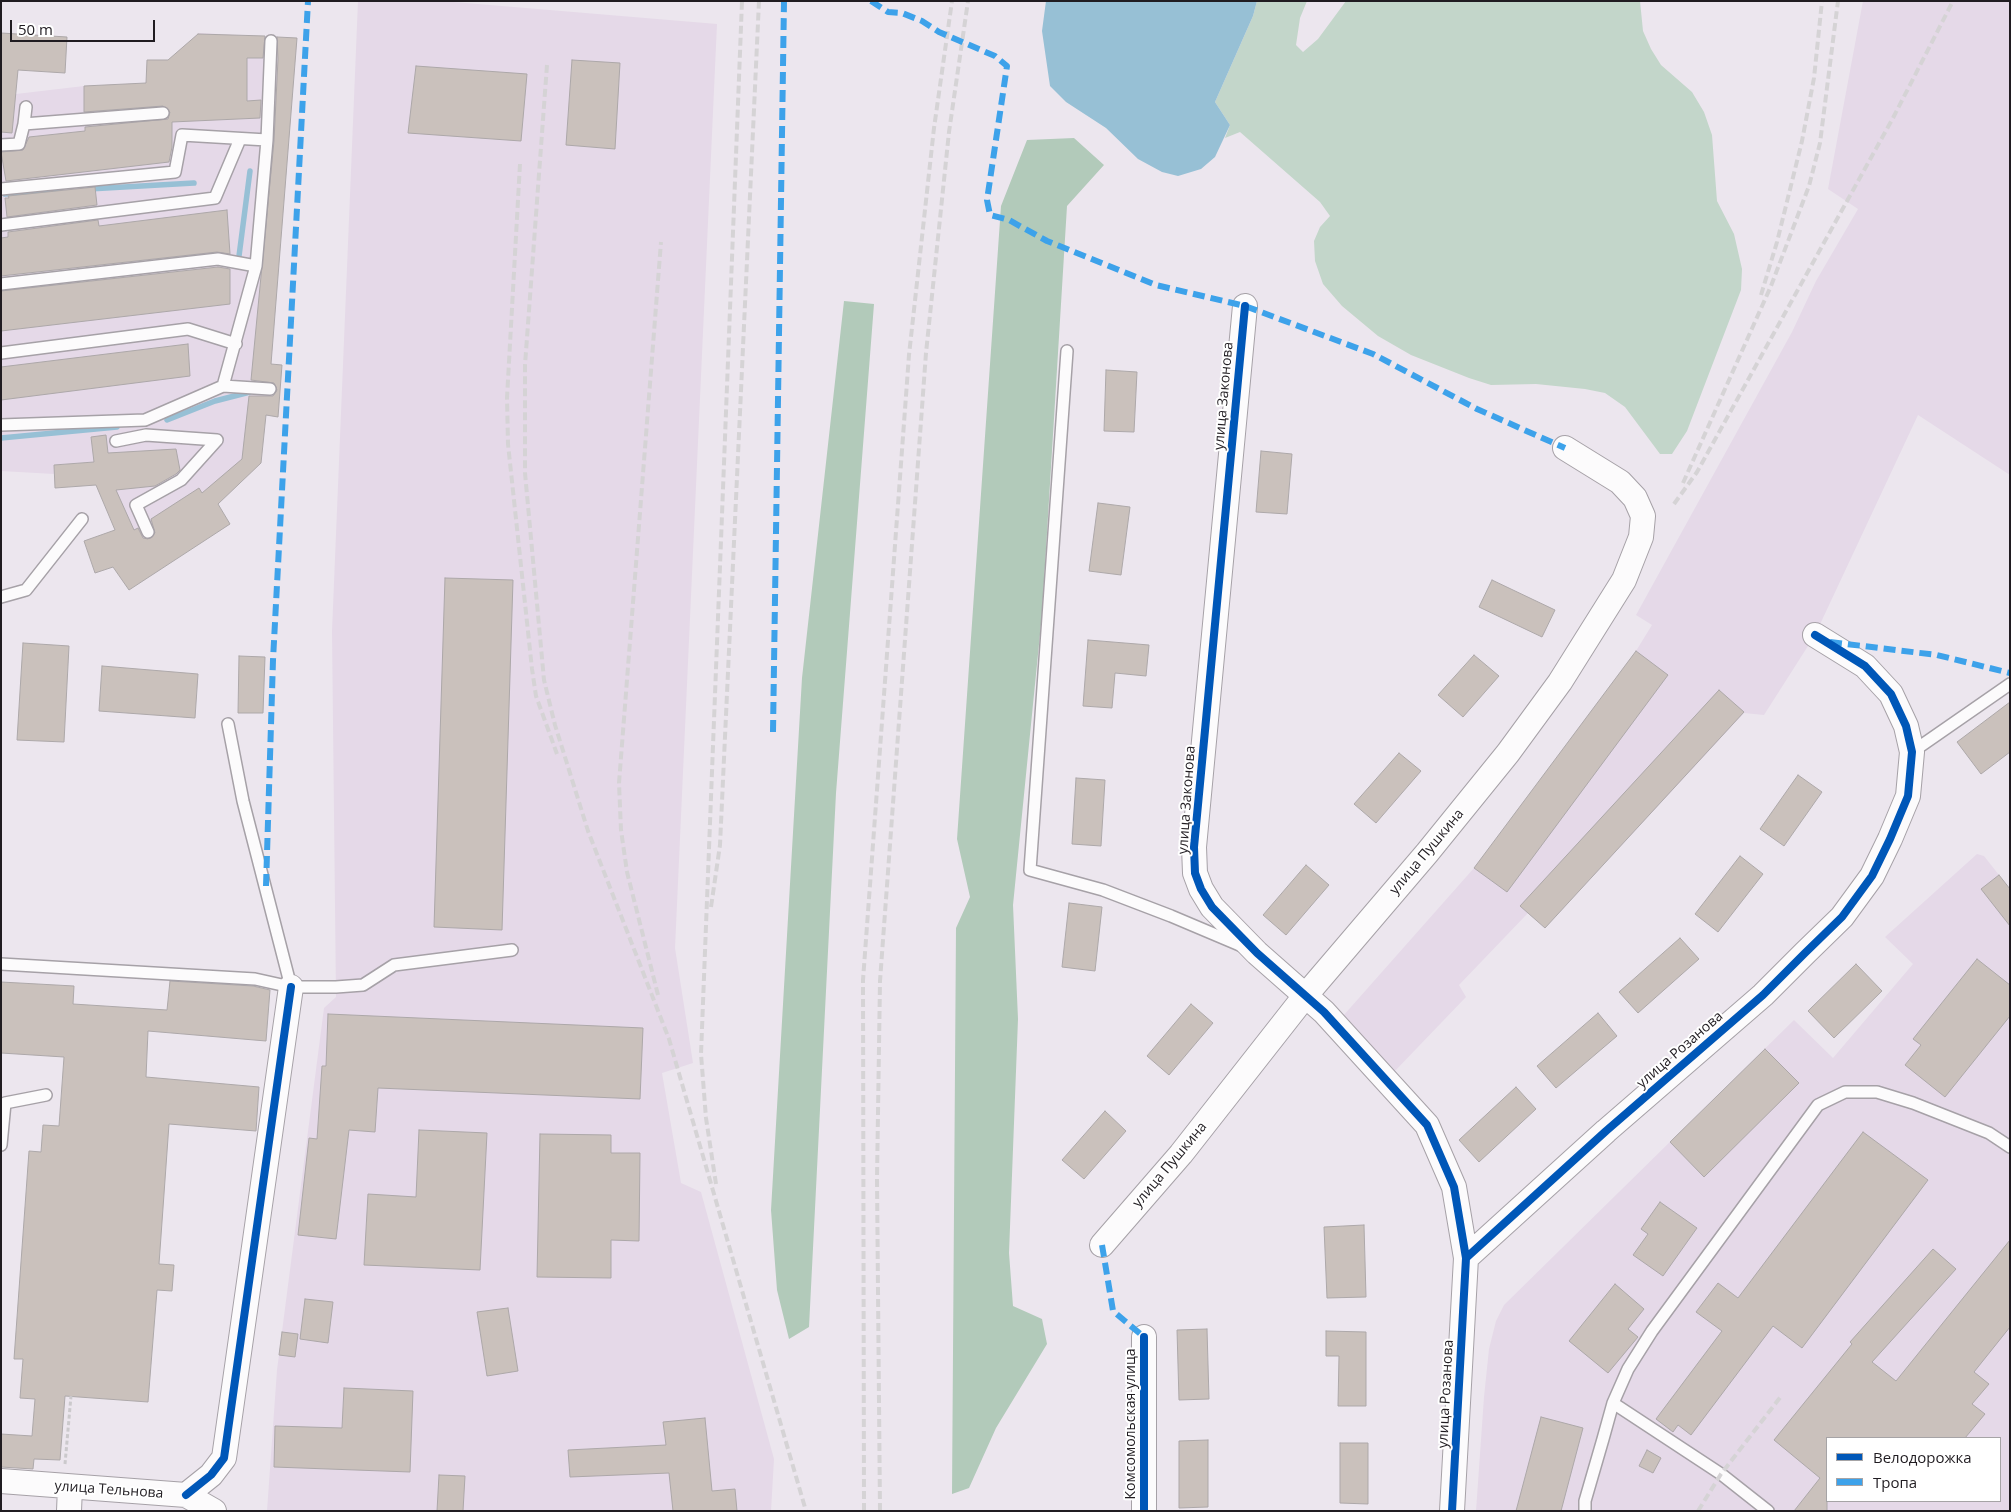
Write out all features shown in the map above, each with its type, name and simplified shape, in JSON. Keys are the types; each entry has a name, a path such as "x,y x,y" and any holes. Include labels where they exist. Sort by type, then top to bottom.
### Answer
{"street":[{"name":"улица Законова","path":"1244,306 1194,847 1195,873 1201,889 1212,907 1257,953 1324,1012 1427,1125 1454,1187 1466,1258"},
{"name":"улица Пушкина","path":"1102,1245 1181,1154 1305,996 1426,853 1508,752 1560,682 1624,580 1641,537 1643,516 1635,498 1620,482 1565,448"},
{"name":"улица Розанова","path":"1452,1511 1466,1258 1606,1131 1763,995 1842,917 1872,876 1890,840 1908,796 1912,752 1906,726 1891,694 1864,666 1815,635"},
{"path":"186,1503 224,1458 291,987"},
{"name":"Комсомольская улица","path":"1144,1337 1144,1511"},
{"path":"67,1478 69,1511"},
{"name":"улица Тельнова","path":"1,1482 67,1478 186,1503 214,1511"}],"lane":[{"path":"223,386 256,266 266,140 271,41"},
{"path":"1,144 19,144 26,107"},
{"path":"24,124 163,113"},
{"path":"1,189 175,172 182,135 266,140"},
{"path":"1,225 215,198 240,139"},
{"path":"1,284 218,259 256,266"},
{"path":"1,353 188,329 236,344"},
{"path":"1068,351 1030,870 1103,890 1171,916 1257,953"},
{"path":"1,426 145,420 223,386 270,389"},
{"path":"145,420 146,435"},
{"path":"116,441 146,435 217,440 180,480 136,505 148,532"},
{"path":"1,597 26,590 82,519"},
{"path":"1912,752 2010,684"},
{"path":"228,724 243,801 291,987"},
{"path":"1,964 255,979 291,987 336,988 363,985 394,965 512,950"},
{"path":"1586,1511 1585,1501 1613,1403 1628,1369 1652,1331 1818,1105 1845,1092 1877,1092 1913,1103 1988,1133 2010,1147"},
{"path":"1,1145 5,1103 46,1095"},
{"path":"1613,1403 1721,1474 1768,1511"}],"path":[{"path":"67,1478 71,1396"}],"shaded area":[{"path":"358,1 442,1 717,24 675,948 693,1063 662,1073 681,1183 701,1192 774,1459 771,1511 267,1511 277,1370 324,1008 336,997 332,631"},
{"path":"1863,1 2010,1 2010,475 1918,415 1815,635 1764,715 1744,713 1545,928 1528,913 1459,985 1466,997 1393,1073 1343,1016 1474,868 1636,651 1652,625 1636,615 1792,332 1816,281 1858,209 1828,189"},
{"path":"199,33 297,38 271,364 280,380 278,417 266,415 261,463 218,504 129,562 94,462 54,465 54,474 1,471 1,93 16,94 84,86 146,83 147,60 168,60"},
{"path":"1977,854 1984,856 2010,889 2010,1511 1476,1511 1489,1349 1496,1321 1504,1305 1794,1020 1833,1058 1913,964 1885,937"}],"green space":[{"path":"1257,1 1307,1 1300,18 1296,45 1303,52 1318,39 1346,1 1640,1 1643,31 1651,49 1661,65 1692,92 1704,112 1712,135 1717,201 1734,234 1742,269 1741,290 1687,431 1672,454 1660,454 1625,407 1605,393 1536,384 1491,385 1469,378 1411,355 1378,336 1342,306 1323,284 1315,261 1314,241 1320,227 1330,216 1320,202 1240,132 1225,138 1230,125 1215,102 1253,16"},
{"path":"1074,138 1104,165 1067,206 1042,614 1013,905 1018,1019 1009,1253 1013,1306 1042,1319 1047,1344 996,1428 969,1488 952,1494 956,928 970,897 957,839 1001,206 1027,140"},
{"path":"844,301 874,304 836,793 809,1327 789,1339 777,1290 771,1210 802,678"}],"water":[{"path":"1046,1 1257,1 1253,16 1215,102 1230,125 1215,157 1201,169 1178,176 1162,172 1138,159 1106,128 1066,102 1050,86 1042,31"}],"building":[{"path":"1,33 67,37 65,73 18,70 12,133 1,132"},
{"path":"198,34 265,36 263,58 247,58 247,101 261,100 260,118 172,122 172,147 169,162 6,181 1,152 23,150 29,137 85,131 85,127 168,119 170,112 163,106 84,112 84,86 146,83 147,60 168,60"},
{"path":"277,37 297,38 271,364 282,365 278,417 266,415 261,463 218,504 230,524 129,590 113,567 95,573 84,541 115,530 96,485 55,488 54,465 94,462 91,437 106,435 108,453 176,449 180,470 176,474 155,486 116,490 134,530 138,528 143,538 148,539 155,533 151,519 199,488 202,493 242,459 249,396 273,396 277,390 274,383 251,380 274,141 278,59"},
{"path":"572,60 620,63 615,149 566,145"},
{"path":"416,66 527,74 521,141 408,133"},
{"path":"95,187 97,205 7,217 5,198 9,198 8,196"},
{"path":"227,210 230,254 217,252 1,276 1,238 8,237 8,232 98,220 99,226"},
{"path":"218,267 230,269 230,304 1,331 1,291"},
{"path":"188,344 190,376 1,400 1,367"},
{"path":"1106,370 1137,372 1134,432 1104,431"},
{"path":"1261,451 1292,454 1287,514 1256,512"},
{"path":"1098,503 1130,507 1121,575 1089,571"},
{"path":"445,578 513,580 502,930 434,927"},
{"path":"1492,580 1555,610 1542,637 1479,607"},
{"path":"1088,640 1149,645 1146,676 1115,673 1112,708 1083,706"},
{"path":"23,643 69,646 64,742 17,740"},
{"path":"1636,651 1668,675 1507,892 1474,868"},
{"path":"1474,655 1499,676 1463,717 1438,695"},
{"path":"239,656 265,657 263,713 238,713"},
{"path":"102,666 198,674 195,718 99,711"},
{"path":"1719,690 1744,712 1545,928 1520,906"},
{"path":"2010,702 2010,752 1981,774 1957,742"},
{"path":"1399,753 1421,771 1376,823 1354,804"},
{"path":"1798,775 1822,792 1784,846 1760,829"},
{"path":"1076,778 1105,780 1101,846 1072,844"},
{"path":"1740,856 1763,874 1718,932 1695,914"},
{"path":"1306,865 1329,885 1286,935 1263,915"},
{"path":"1999,875 2010,889 2010,926 1981,889"},
{"path":"1069,903 1102,907 1095,971 1062,967"},
{"path":"1680,938 1699,959 1638,1013 1619,992"},
{"path":"1977,959 2010,985 2010,1016 1945,1097 1905,1065 1921,1045 1913,1039"},
{"path":"1856,964 1882,991 1834,1038 1808,1011"},
{"path":"170,981 253,986 270,990 266,1041 148,1031 146,1077 259,1087 256,1131 169,1124 159,1264 174,1265 172,1291 157,1290 148,1402 65,1396 60,1460 34,1459 33,1469 1,1467 1,1434 32,1436 35,1399 20,1398 23,1359 14,1359 29,1151 41,1152 43,1125 59,1126 64,1057 1,1053 1,982 74,986 73,1004 167,1010"},
{"path":"1191,1004 1213,1023 1169,1075 1147,1056"},
{"path":"1598,1013 1617,1036 1556,1088 1537,1066"},
{"path":"328,1014 643,1028 640,1099 378,1088 375,1132 349,1130 336,1239 298,1235 309,1138 317,1139 322,1066 326,1066"},
{"path":"1765,1049 1799,1083 1704,1177 1670,1142"},
{"path":"1516,1087 1536,1109 1479,1162 1459,1140"},
{"path":"1105,1111 1126,1131 1084,1179 1062,1160"},
{"path":"419,1130 487,1133 480,1270 364,1265 368,1194 416,1197"},
{"path":"1863,1132 1928,1180 1802,1348 1773,1326 1691,1435 1678,1425 1673,1432 1656,1419 1722,1331 1696,1312 1718,1283 1738,1298"},
{"path":"540,1134 611,1135 611,1153 640,1153 639,1241 611,1240 611,1278 537,1277"},
{"path":"1660,1202 1697,1228 1663,1276 1633,1255 1648,1234 1641,1229"},
{"path":"1364,1225 1366,1297 1327,1298 1324,1227"},
{"path":"2010,1240 2010,1327 1974,1372 1989,1384 1972,1404 1985,1414 1966,1437 1826,1437 1827,1511 1794,1511 1820,1478 1774,1440 1852,1344 1850,1342 1933,1249 1956,1269 1872,1362 1896,1381"},
{"path":"1615,1284 1644,1309 1628,1329 1638,1337 1608,1373 1569,1341"},
{"path":"305,1299 333,1302 328,1343 300,1339"},
{"path":"508,1308 518,1371 487,1376 477,1312"},
{"path":"1207,1329 1209,1399 1179,1400 1177,1330"},
{"path":"1326,1331 1366,1332 1366,1406 1338,1406 1339,1356 1326,1356"},
{"path":"282,1332 298,1334 295,1357 279,1355"},
{"path":"344,1388 413,1391 410,1472 274,1467 275,1426 342,1428"},
{"path":"1541,1417 1583,1428 1561,1511 1516,1511"},
{"path":"705,1418 712,1491 735,1489 737,1511 673,1511 669,1473 570,1477 568,1450 666,1445 663,1422"},
{"path":"1208,1440 1208,1507 1179,1508 1179,1441"},
{"path":"1340,1443 1368,1443 1368,1504 1340,1503"},
{"path":"1647,1450 1661,1458 1653,1473 1639,1466"},
{"path":"439,1475 465,1476 463,1511 437,1511"}],"waterway":[{"path":"239,256 250,171"},
{"path":"89,189 194,183"},
{"path":"5,194 58,191"},
{"path":"167,420 215,401 250,392"},
{"path":"1,438 117,427"}],"railway":[{"path":"716,1184 706,1118 701,1054 742,1"},
{"path":"711,907 720,845 759,1"},
{"path":"864,1511 863,980 909,355 934,128 952,1"},
{"path":"880,1511 877,1179 880,981 926,353 949,132 968,1"},
{"path":"1761,295 1777,242 1802,141 1814,78 1822,1"},
{"path":"1683,483 1771,286 1809,186 1820,143 1838,1"},
{"path":"1674,504 1697,472 1893,118 1953,1"},
{"path":"547,65 525,365 525,473 544,680 555,725 588,831 669,1039 806,1511"},
{"path":"520,164 507,398 508,444 536,696 557,754"},
{"path":"658,995 627,872 621,830 619,783 661,242"},
{"path":"1698,1511 1721,1474 1782,1395"}],"marked path":[{"path":"266,886 273,660 308,1"},
{"path":"773,732 784,1"},
{"path":"871,1 888,12 902,13 922,21 939,32 995,56 1007,66 987,200 990,215 1009,220 1047,241 1156,285 1245,306 1373,354 1477,409 1565,448"},
{"path":"1830,642 1937,655 2010,673"},
{"path":"1102,1245 1113,1311 1144,1337"}],"cycle path":[{"path":"1245,306 1194,847 1195,873 1201,889 1212,907 1257,953 1324,1012 1427,1125 1454,1187 1466,1258"},
{"path":"1452,1511 1466,1258 1606,1131 1763,995 1842,917 1872,876 1908,796 1912,752 1906,726 1891,694 1865,666 1815,635"},
{"path":"186,1495 211,1475 224,1458 291,987"},
{"path":"1144,1337 1144,1511"}]}
